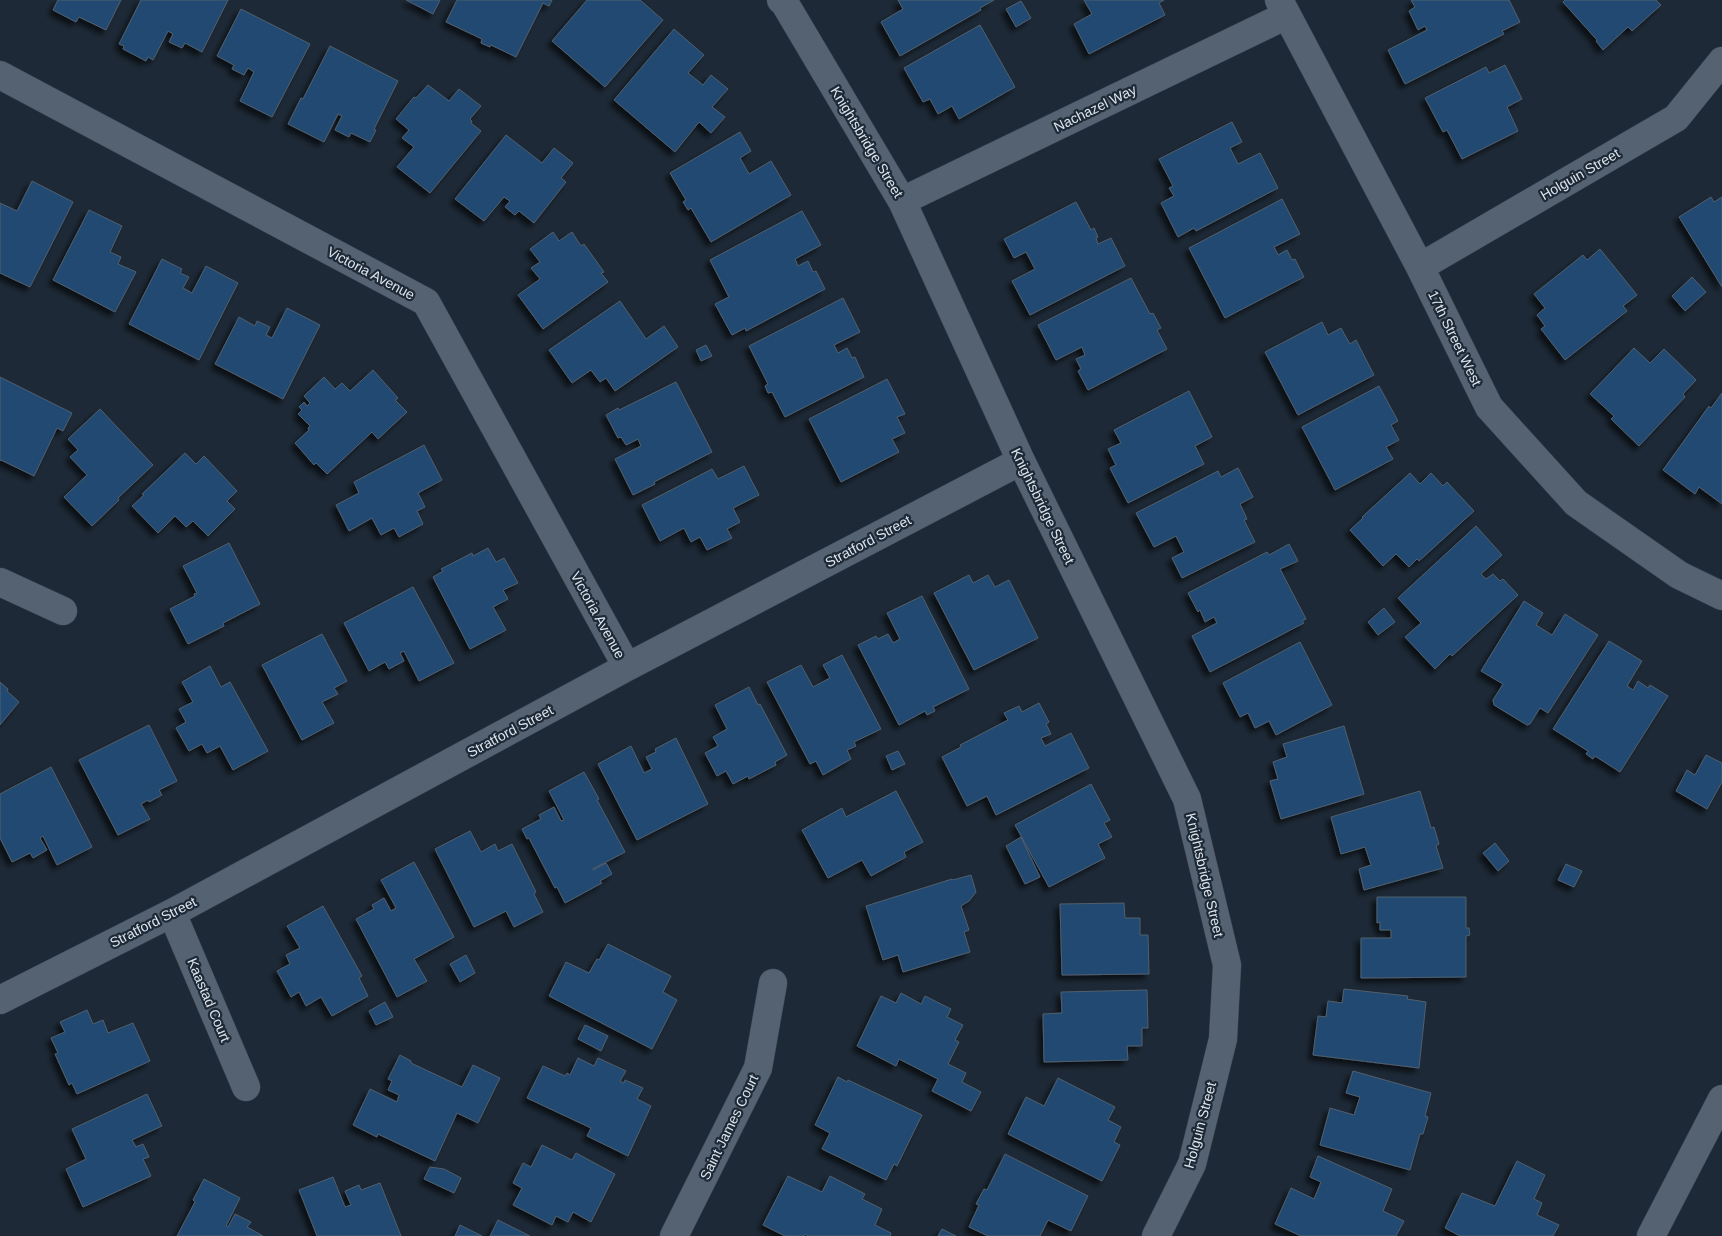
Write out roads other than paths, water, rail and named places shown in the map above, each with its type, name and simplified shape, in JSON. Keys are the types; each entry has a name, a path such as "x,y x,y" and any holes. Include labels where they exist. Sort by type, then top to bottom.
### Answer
{"street":[{"name":"Knightsbridge Street","path":"781,0 794,18 902,200 1021,461 1188,799 1227,965 1223,1039"},
{"name":"Nachazel Way","path":"902,200 1283,8"},
{"name":"17th Street West","path":"1283,8 1420,267 1489,407 1576,503 1679,575 1722,596"},
{"name":"Holguin Street","path":"1420,267 1676,118 1722,61"},
{"name":"Victoria Avenue","path":"0,75 426,302 627,667"},
{"name":"Stratford Street","path":"0,1000 172,913 627,667 1021,461"},
{"path":"0,582 63,611"},
{"name":"Kaastad Court","path":"172,913 246,1087"},
{"name":"Saint James Court","path":"674,1236 758,1068 774,983"},
{"name":"Holguin Street","path":"1156,1236 1192,1164 1223,1039"},
{"path":"1651,1236 1722,1098"}]}
